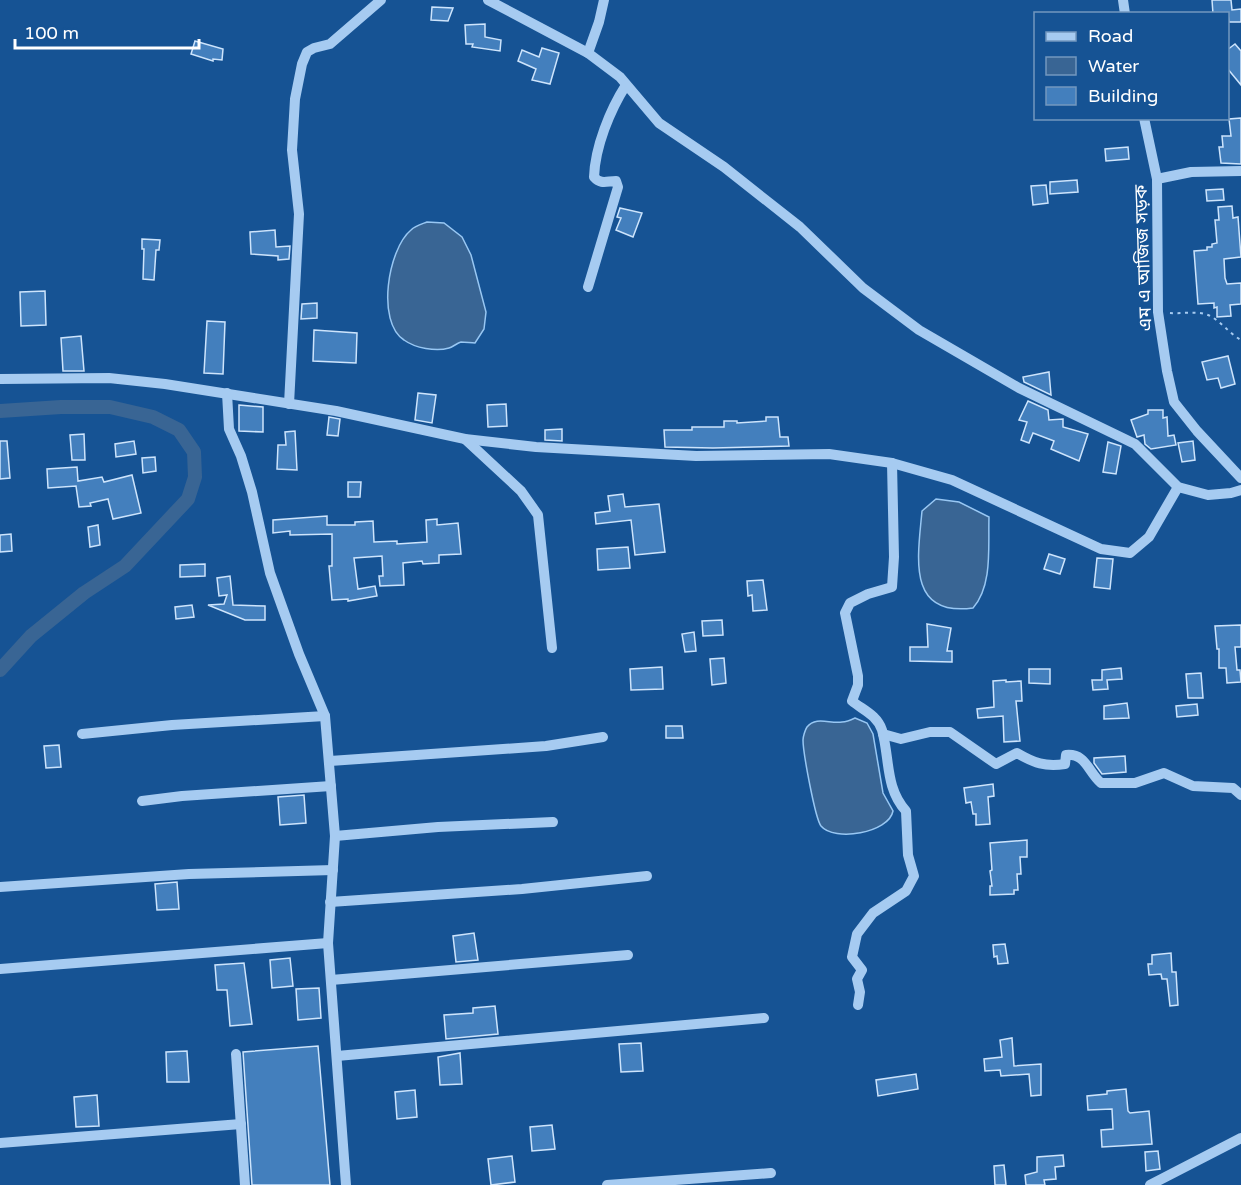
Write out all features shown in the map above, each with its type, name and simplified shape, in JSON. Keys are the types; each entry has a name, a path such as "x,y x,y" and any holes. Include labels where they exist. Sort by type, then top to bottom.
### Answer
{"street":[{"path":"289,404 299,214 292,150 295,99 302,64 307,52 330,44 381,0"},
{"path":"488,0 503,3 588,53 620,77 659,123 724,167 800,228 863,288 920,330 1018,388 1135,444 1178,487 1208,495 1241,490"},
{"path":"588,53 604,0"},
{"path":"588,287 618,187 616,181 603,183 597,181 594,177 594,165 613,106 626,85"},
{"name":"এম এ আজিজ সড়ক","path":"1144,120 1157,179 1158,312 1174,402 1197,431 1241,478"},
{"path":"1157,179 1191,172 1241,171"},
{"path":"0,379 109,378 227,393 336,411 465,439 536,447 696,456 830,454 892,463 952,480 1101,549 1130,553 1149,537 1178,487"},
{"path":"227,393 229,429 241,456 252,492 270,573 299,654 325,716 335,836 328,943 346,1185"},
{"path":"465,439 521,491 538,515 552,648"},
{"path":"858,1005 860,992 857,979 862,970 852,957 857,934 873,913 906,891 914,876 908,855 906,812 898,802 890,782 880,724 865,708 852,701 858,685 858,676 845,613 850,603 868,594 892,587 894,557 892,463"},
{"path":"82,734 172,725 325,716"},
{"path":"883,734 901,739 930,732 950,732 996,764 1017,753 1030,761 1050,766 1065,764 1066,755 1075,754 1084,760 1094,778 1101,783 1135,783 1164,773 1194,786 1233,788 1241,795"},
{"path":"330,761 546,746 603,737"},
{"path":"142,801 182,796 331,786"},
{"path":"335,836 438,827 553,822"},
{"path":"0,887 189,874 333,870"},
{"path":"330,902 522,889 647,876"},
{"path":"0,969 328,943"},
{"path":"331,980 472,970 628,955"},
{"path":"337,1056 764,1018"},
{"path":"236,1054 246,1185"},
{"path":"0,1143 241,1124"},
{"path":"1150,1185 1241,1138"},
{"path":"607,1185 771,1173"}],"path":[{"path":"1158,312 1207,314 1241,340"}],"water":[{"path":"427,222 444,223 462,237 471,255 486,312 484,329 475,343 461,342 438,350 409,343 395,331 390,318 388,302 391,268 403,239 411,230"},
{"path":"936,499 959,502 989,517 987,577 973,608 951,608 936,603 926,593 921,580 919,546 922,511"},
{"path":"855,718 867,723 873,734 883,793 893,811 889,819 872,830 837,834 821,826 810,784 803,739 807,727 815,722 844,722"}],"building":[{"path":"1212,0 1231,0 1232,10 1241,9 1241,22 1229,22 1229,12 1213,12"},
{"path":"432,7 453,8 448,21 431,20"},
{"path":"485,24 485,37 501,40 500,51 466,44 465,25"},
{"path":"195,41 223,49 222,60 213,59 213,61 191,54"},
{"path":"1235,44 1241,51 1241,85 1229,70 1229,48"},
{"path":"542,48 559,53 550,84 532,80 536,69 518,61 522,50 539,57"},
{"path":"1241,118 1241,164 1221,163 1219,147 1223,147 1222,136 1231,136 1229,119"},
{"path":"1128,147 1129,159 1106,161 1105,149"},
{"path":"1077,180 1078,192 1050,194 1050,182"},
{"path":"1046,185 1048,203 1033,205 1031,186"},
{"path":"1223,189 1224,200 1207,201 1206,190"},
{"path":"1232,206 1233,218 1238,217 1241,257 1224,259 1225,278 1227,284 1241,283 1241,304 1230,305 1231,316 1217,317 1217,307 1214,308 1214,303 1198,304 1194,251 1207,250 1207,247 1212,247 1212,244 1217,243 1215,220 1219,220 1218,207"},
{"path":"620,208 642,213 633,237 616,230 621,218 617,217"},
{"path":"275,230 276,247 290,246 289,259 278,260 278,256 251,254 250,232"},
{"path":"142,239 160,240 159,250 156,250 154,280 143,279"},
{"path":"45,291 46,325 21,326 20,292"},
{"path":"317,303 317,318 301,319 302,304"},
{"path":"207,321 225,322 223,374 204,373"},
{"path":"314,330 357,333 356,363 313,361"},
{"path":"81,336 84,371 63,371 61,338"},
{"path":"1228,356 1235,384 1221,388 1218,378 1207,380 1202,362"},
{"path":"1049,372 1051,395 1024,382 1023,377"},
{"path":"418,393 436,395 432,423 415,420"},
{"path":"1028,401 1048,410 1049,420 1063,419 1063,427 1088,434 1079,461 1051,449 1054,441 1033,433 1029,443 1021,440 1027,422 1019,420"},
{"path":"506,404 507,426 488,427 487,405"},
{"path":"239,405 263,407 263,432 239,431"},
{"path":"1148,410 1163,410 1163,418 1167,417 1168,436 1174,435 1176,445 1151,449 1145,444 1144,435 1137,437 1131,420 1148,414"},
{"path":"329,417 340,419 338,436 327,435"},
{"path":"766,417 778,417 780,437 788,437 789,446 665,447 664,430 724,427 724,421 737,421 737,423 766,421"},
{"path":"562,429 562,441 545,440 545,430"},
{"path":"295,431 297,470 277,469 278,445 286,445 285,432"},
{"path":"84,434 85,460 72,460 70,435"},
{"path":"0,441 7,441 10,478 0,479"},
{"path":"134,441 136,454 116,457 115,444"},
{"path":"1193,441 1195,460 1182,462 1178,443"},
{"path":"1108,442 1121,446 1116,474 1103,472"},
{"path":"155,457 156,471 143,473 142,458"},
{"path":"77,467 78,481 102,477 104,482 132,475 141,513 113,519 108,499 90,503 91,506 79,507 76,486 48,488 47,469"},
{"path":"348,482 361,482 360,497 348,497"},
{"path":"623,494 625,507 659,504 665,552 635,555 631,520 596,524 595,513 610,511 608,496"},
{"path":"327,516 327,525 355,525 355,522 373,521 374,542 397,541 397,544 427,542 426,520 437,519 437,525 458,523 461,554 439,555 439,563 423,564 422,561 403,563 404,585 380,586 379,576 383,576 382,556 354,558 358,589 375,586 377,596 348,601 348,599 332,600 329,566 332,566 332,534 290,535 290,531 273,533 273,520"},
{"path":"98,525 100,545 90,547 88,527"},
{"path":"11,534 12,551 0,552 0,535"},
{"path":"628,547 630,568 598,570 597,549"},
{"path":"1049,554 1065,559 1060,574 1044,569"},
{"path":"1097,558 1113,559 1110,589 1094,587"},
{"path":"205,564 205,576 180,577 180,565"},
{"path":"230,576 233,605 265,606 265,620 245,620 208,605 224,604 227,595 219,596 217,578"},
{"path":"763,580 767,610 753,611 752,595 748,596 747,581"},
{"path":"192,605 194,617 176,619 175,607"},
{"path":"722,620 723,635 703,636 702,621"},
{"path":"927,624 951,628 947,651 952,651 952,662 910,661 910,647 928,647"},
{"path":"1241,625 1241,647 1235,647 1237,670 1240,670 1241,682 1227,683 1226,668 1219,668 1219,649 1217,649 1215,626"},
{"path":"694,632 696,651 685,652 682,634"},
{"path":"724,658 726,683 712,685 710,659"},
{"path":"662,667 663,689 631,690 630,669"},
{"path":"1121,668 1122,679 1107,680 1108,689 1093,690 1092,680 1102,680 1102,670"},
{"path":"1029,669 1050,669 1050,684 1029,683"},
{"path":"1201,673 1203,698 1188,698 1186,674"},
{"path":"1006,680 1006,682 1021,681 1022,701 1016,701 1020,741 1004,742 1003,716 978,718 977,709 994,707 993,681"},
{"path":"1127,703 1129,718 1104,719 1104,706"},
{"path":"1197,704 1198,715 1177,717 1176,706"},
{"path":"666,726 682,726 683,738 666,738"},
{"path":"59,745 61,767 46,768 44,746"},
{"path":"1125,756 1126,772 1102,774 1094,763 1094,758"},
{"path":"993,784 994,796 988,797 990,824 976,825 976,814 973,814 971,802 966,803 964,788"},
{"path":"304,795 306,823 280,825 278,797"},
{"path":"1027,840 1027,857 1020,857 1021,874 1017,874 1018,890 1014,890 1014,894 990,895 990,886 992,886 990,871 992,870 990,843"},
{"path":"177,882 179,909 157,910 155,884"},
{"path":"474,933 478,960 456,962 453,936"},
{"path":"1005,944 1008,963 998,964 997,956 994,957 993,945"},
{"path":"1171,953 1172,972 1176,972 1178,1005 1170,1006 1167,979 1162,979 1161,974 1149,975 1148,964 1152,964 1152,955"},
{"path":"290,958 293,986 272,988 270,960"},
{"path":"244,963 252,1024 230,1026 227,990 217,990 215,965"},
{"path":"319,988 321,1018 298,1020 296,989"},
{"path":"495,1006 498,1034 446,1039 444,1015 473,1013 473,1008"},
{"path":"1012,1038 1014,1066 1041,1064 1041,1095 1031,1096 1029,1074 1001,1076 1000,1070 985,1071 984,1059 1002,1057 1000,1040"},
{"path":"641,1043 643,1071 621,1072 619,1044"},
{"path":"318,1046 330,1185 252,1185 243,1052"},
{"path":"187,1051 189,1082 167,1082 166,1052"},
{"path":"460,1053 462,1084 440,1085 438,1057"},
{"path":"916,1074 918,1089 878,1096 876,1080"},
{"path":"1126,1089 1130,1113 1149,1111 1152,1144 1102,1147 1101,1130 1113,1129 1112,1109 1088,1110 1087,1096"},
{"path":"415,1090 417,1117 397,1119 395,1092"},
{"path":"97,1095 99,1126 76,1127 74,1097"},
{"path":"552,1125 555,1149 532,1151 530,1127"},
{"path":"1158,1151 1160,1169 1146,1171 1145,1152"},
{"path":"1063,1155 1064,1166 1055,1167 1056,1179 1044,1180 1045,1185 1026,1185 1025,1175 1037,1172 1037,1157"},
{"path":"512,1156 515,1182 491,1185 488,1159"},
{"path":"1004,1165 1006,1185 995,1185 994,1166"}],"waterway":[{"path":"0,411 110,407 153,417 179,430 194,452 195,477 188,499 125,566 84,593 31,636 0,670"}]}
